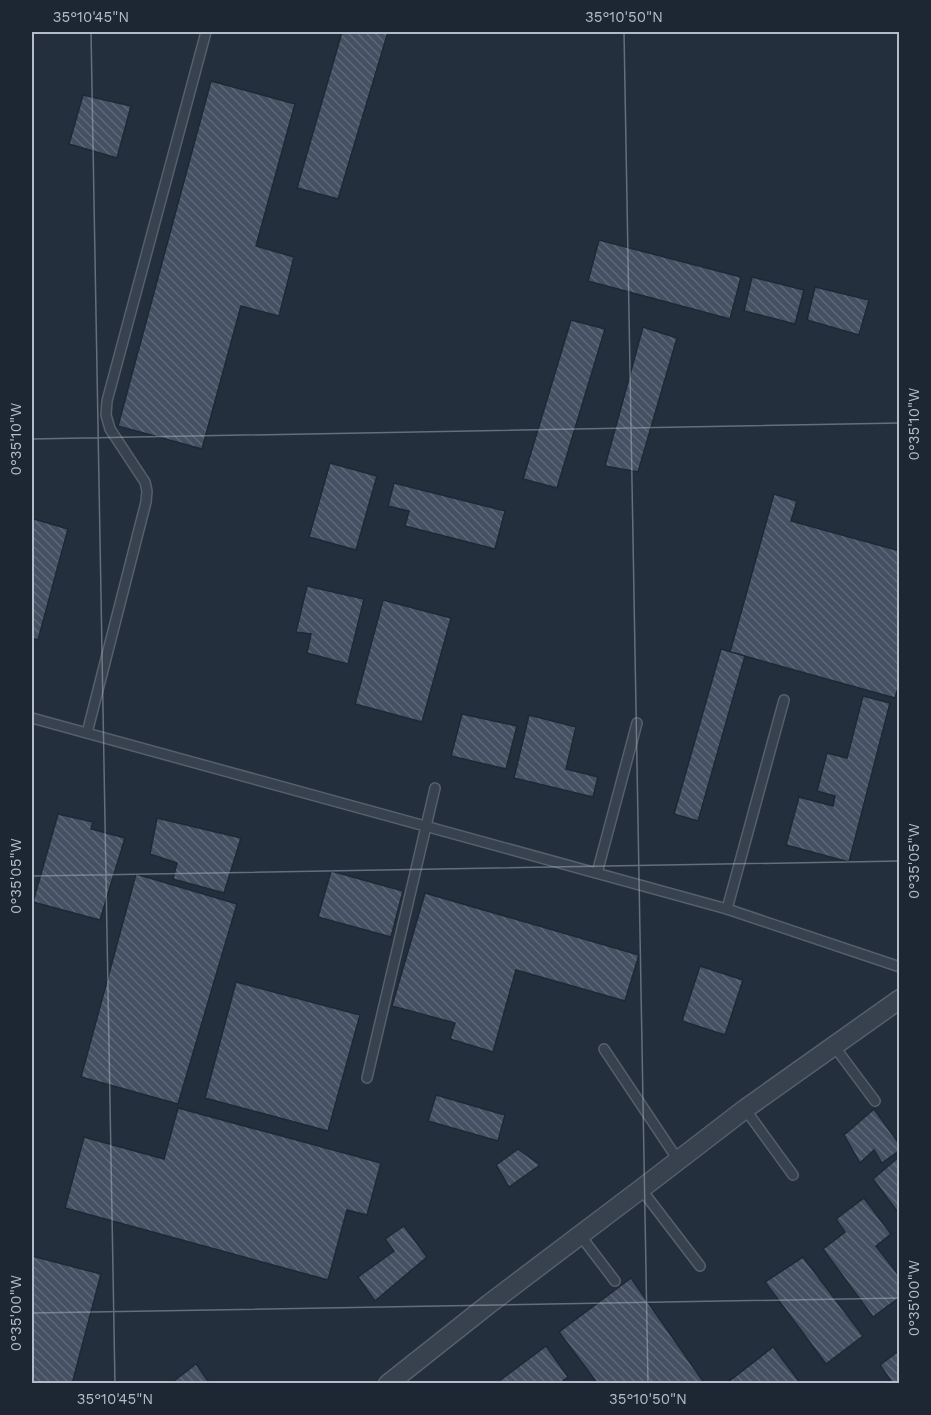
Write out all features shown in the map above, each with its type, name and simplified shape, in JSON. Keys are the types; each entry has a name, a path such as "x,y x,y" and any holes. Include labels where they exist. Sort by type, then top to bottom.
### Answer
{"street":[{"path":"388,1383 745,1109 900,999"}],"lane":[{"path":"87,733 147,502 145,482 110,429 106,415 107,401 206,32"},
{"path":"727,909 784,700"},
{"path":"32,718 727,909 900,967"},
{"path":"597,873 637,723"},
{"path":"367,1078 435,788"},
{"path":"834,1046 875,1101"},
{"path":"604,1049 678,1160"},
{"path":"745,1109 793,1175"},
{"path":"641,1189 700,1266"},
{"path":"580,1235 615,1281"}],"building":[{"path":"342,32 388,32 338,199 297,188"},
{"path":"211,81 295,104 256,246 294,257 279,316 241,306 202,449 118,426"},
{"path":"83,95 131,106 117,158 69,144"},
{"path":"599,240 741,277 730,319 588,281"},
{"path":"752,277 804,290 795,324 744,311"},
{"path":"815,287 869,300 859,335 807,320"},
{"path":"571,320 605,329 557,488 523,479"},
{"path":"643,327 677,338 638,472 605,466"},
{"path":"330,463 377,476 356,550 309,537"},
{"path":"394,483 505,511 495,549 405,526 409,511 388,506"},
{"path":"774,494 797,501 791,521 900,551 900,681 895,698 730,652"},
{"path":"34,519 68,529 38,640 32,638"},
{"path":"307,586 364,599 348,664 307,653 311,634 296,632"},
{"path":"383,600 451,618 422,722 355,704"},
{"path":"721,649 745,656 698,821 674,814"},
{"path":"863,696 890,703 849,862 786,845 799,797 833,806 835,796 817,791 827,753 847,758"},
{"path":"462,714 517,726 506,769 451,756"},
{"path":"529,715 576,727 566,769 598,777 593,797 514,778"},
{"path":"58,814 93,822 91,829 125,838 100,920 33,902"},
{"path":"157,818 241,838 224,893 173,879 177,863 150,854"},
{"path":"331,871 403,891 391,937 318,917"},
{"path":"136,874 237,904 178,1104 81,1077"},
{"path":"425,893 639,955 625,1001 516,970 493,1052 450,1039 455,1023 392,1006"},
{"path":"700,966 743,980 725,1035 682,1021"},
{"path":"236,982 360,1015 328,1131 205,1098"},
{"path":"436,1095 505,1115 498,1141 428,1121"},
{"path":"178,1108 381,1163 367,1215 347,1210 328,1280 65,1208 84,1137 164,1159"},
{"path":"874,1109 900,1145 900,1150 882,1163 874,1150 860,1163 844,1135"},
{"path":"518,1149 540,1165 509,1187 496,1165"},
{"path":"900,1156 900,1215 873,1179"},
{"path":"864,1198 891,1234 876,1246 900,1277 900,1297 873,1317 823,1249 845,1232 836,1219"},
{"path":"404,1226 427,1257 375,1301 358,1277 394,1251 385,1239"},
{"path":"32,1256 101,1274 72,1384 32,1384"},
{"path":"803,1257 863,1336 826,1364 765,1282"},
{"path":"631,1278 705,1384 598,1384 559,1332"},
{"path":"546,1346 568,1377 559,1384 495,1384"},
{"path":"773,1347 801,1384 729,1384 728,1382"},
{"path":"900,1350 900,1384 893,1384 880,1365"},
{"path":"196,1364 210,1384 170,1384"}]}
